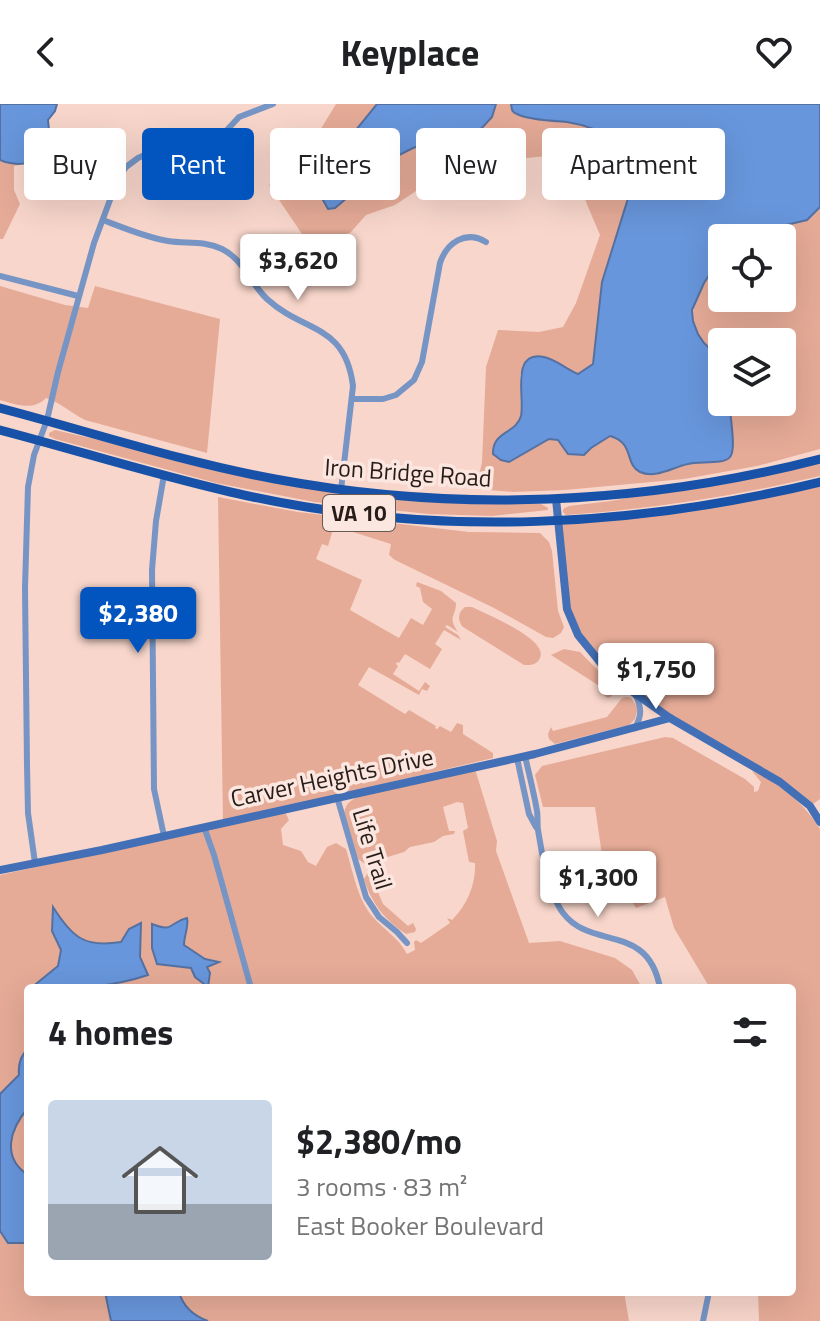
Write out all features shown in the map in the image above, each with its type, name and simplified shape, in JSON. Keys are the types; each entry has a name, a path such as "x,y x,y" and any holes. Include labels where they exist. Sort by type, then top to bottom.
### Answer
{"main road":[{"name":"Iron Bridge Road","path":"0,408 227,469 341,490 453,500 617,495 717,482 820,459"},
{"name":"Iron Bridge Road","path":"0,430 255,497 353,513 438,521 557,521 682,510 820,482"}],"street":[{"path":"35,863 28,801 28,487 34,455 47,420 94,243 117,181 126,167 156,150 203,149 215,143 239,117 273,104"},
{"path":"103,220 153,238 208,243 230,253 274,305 321,330 339,347 351,370 353,386 341,490"},
{"path":"352,399 372,400 396,395 414,380 422,362 443,253 460,238 471,236 486,242"},
{"path":"0,276 78,296"},
{"path":"164,475 152,570 154,789 164,836"},
{"path":"556,499 567,609 578,635 613,678 670,718 780,782 810,806 820,822"},
{"path":"635,694 641,706 641,717 635,728"},
{"name":"Carver Heights Drive","path":"0,870 521,757 670,718"},
{"path":"521,757 537,812 538,830 552,889 561,911 590,933 613,937 636,947 654,969 659,984"},
{"name":"Life Trail","path":"337,797 366,897 379,917 407,943"},
{"path":"810,806 819,800"},
{"path":"204,827 250,984"},
{"path":"703,1321 708,1296"}],"shaded area":[{"path":"336,104 377,104 358,128 321,128"},
{"path":"496,104 511,104 514,112 528,118 591,128 542,128 542,157 526,158 526,128 477,128 492,117"},
{"path":"416,147 416,191 395,205 366,215 350,233 317,243 304,237 279,200 335,200 335,208 344,200 400,200 400,154"},
{"path":"0,160 24,164 14,166 14,190 20,204 3,239 0,239"},
{"path":"627,200 602,282 593,364 578,374 556,361 520,374 521,415 509,462 549,439 590,448 610,436 622,442 636,469 641,473 654,474 704,461 733,448 731,416 796,416 796,328 708,328 708,347 696,331 694,308 708,276 708,312 796,312 796,224 790,224 807,220 820,207 820,449 757,466 684,479 565,490 513,492 475,489 482,463 486,367 498,330 539,332 563,327 576,303 600,235 586,202"},
{"path":"0,286 65,305 88,308 95,286 220,319 207,453 85,420 46,398 30,406 0,400"},
{"path":"55,430 308,488 541,504 548,510 492,516 429,514 314,502 216,483 55,439 49,433"},
{"path":"820,462 820,476 757,490 630,509 566,515 563,512 569,506"},
{"path":"820,483 820,799 810,806 803,798 664,713 614,677 579,634 569,610 560,523 634,517"},
{"path":"218,497 298,512 469,532 540,533 549,542 552,551 558,611 564,627 553,638 395,560 389,555 391,544 334,526 328,546 322,544 316,559 362,580 350,610 399,638 411,618 423,625 432,609 423,602 417,582 441,591 456,603 453,619 458,632 447,625 445,627 461,640 444,630 435,644 442,649 430,669 405,654 396,664 398,666 393,674 419,691 425,682 430,686 427,691 422,689 419,695 369,667 358,685 405,714 409,710 437,729 440,726 451,732 457,723 463,725 463,734 493,753 493,758 223,822"},
{"path":"465,607 472,607 526,635 540,651 539,660 524,665 463,627 459,616"},
{"path":"564,649 580,652 612,685 612,696 608,698 603,695 601,687 551,655"},
{"path":"627,697 638,708 635,719 629,725 555,744 549,739 551,727 553,731 607,717 622,698"},
{"path":"665,737 673,738 745,779 754,787 754,792 758,791 761,782 752,771 772,782 790,794 820,829 820,1321 759,1321 758,1296 796,1296 796,984 708,984 674,928 665,897 636,908 602,855 595,807 543,807 535,775 542,766"},
{"path":"475,769 497,841 496,851 529,943 560,941 615,958 632,970 640,984 24,984 24,1296 625,1296 629,1321 0,1321 0,875 285,812 289,820 281,829 283,845 301,851 308,862 316,866 327,847 336,843 346,849 367,909 407,954 415,950 416,940 421,943 450,923 447,918 452,920 470,894 475,863 469,862 463,831 468,828 463,803 443,807 449,831 455,831 454,834 365,864 358,859 344,813 351,801 364,794"},
{"path":"369,871 376,871 378,875 372,878 383,904 408,926 413,923 415,932 406,934 380,911 364,879"}],"water":[{"path":"0,104 57,104 48,120 49,128 24,128 24,163 0,160"},
{"path":"377,104 496,104 492,117 482,128 416,128 416,147 400,154 400,128 358,128"},
{"path":"511,104 820,104 820,207 807,220 790,224 708,224 708,277 692,310 698,334 708,347 708,416 731,416 732,453 727,459 646,474 632,464 623,443 610,436 584,455 568,454 558,440 549,439 509,462 493,454 496,441 521,416 521,377 527,361 533,357 544,357 578,374 593,364 602,282 627,200 725,200 725,128 591,128 534,119 513,111"},
{"path":"323,200 344,200 335,208 328,209"},
{"path":"53,907 73,933 97,943 121,942 129,929 141,923 140,957 148,975 110,984 36,984 58,966 61,950 52,931"},
{"path":"187,918 184,945 205,959 219,962 207,967 210,973 208,984 195,977 191,968 157,964 152,948 152,924 168,927"},
{"path":"23,1055 24,1113 13,1134 11,1151 24,1172 24,1243 8,1243 0,1231 0,1094 19,1075"},
{"path":"106,1296 181,1296 190,1310 208,1321 111,1321"}]}
